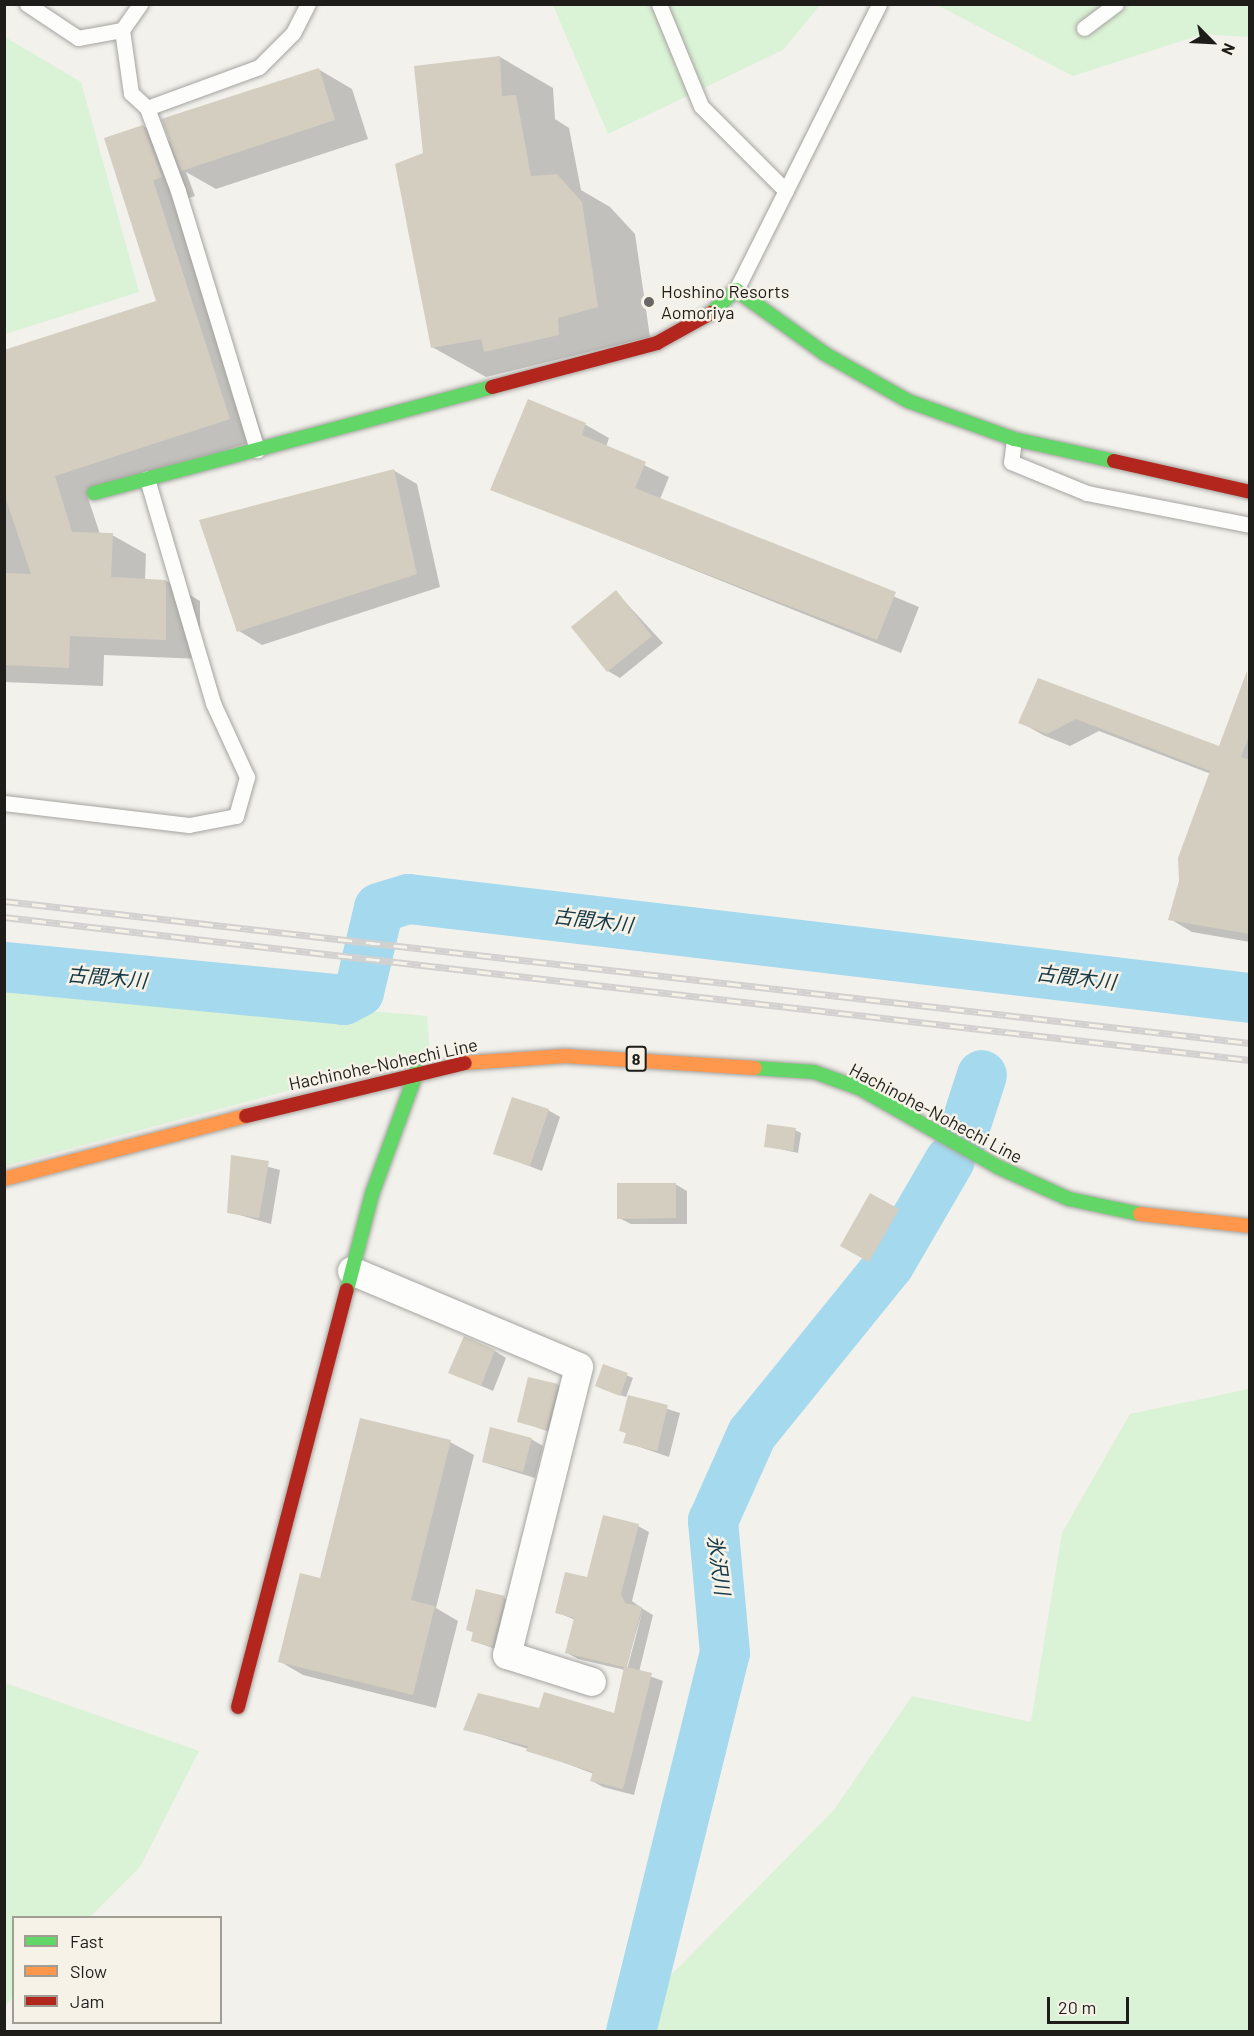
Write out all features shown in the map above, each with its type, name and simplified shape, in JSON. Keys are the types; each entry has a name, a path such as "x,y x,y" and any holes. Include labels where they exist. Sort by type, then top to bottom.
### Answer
{"street":[{"path":"94,493 657,343 708,316 736,290 825,354 908,401 1014,439 1250,492"},
{"name":"Hachinohe-Nohechi Line","path":"4,1179 417,1071 486,1059 565,1056 814,1072 859,1088 998,1167 1069,1198 1156,1217 1250,1226"},
{"path":"238,1707 372,1194 417,1071"},
{"path":"352,1271 579,1367 507,1655 592,1682"}],"lane":[{"path":"27,4 78,38 122,30"},
{"path":"140,4 122,30 131,93 147,108 257,450"},
{"path":"147,108 259,67 293,33 308,4"},
{"path":"659,4 701,106 786,191"},
{"path":"1084,28 1116,4"},
{"path":"736,290 879,5"},
{"path":"1014,439 1011,462 1087,493 1250,525"},
{"path":"4,803 189,825 236,816 247,777 213,703 147,479"}],"green space":[{"path":"553,5 820,5 783,50 608,134"},
{"path":"937,5 1249,5 1249,37 1203,34 1073,76"},
{"path":"5,37 81,82 139,292 5,334"},
{"path":"4,979 427,1016 430,1053 5,1166"},
{"path":"1249,1389 1249,2031 616,2031 834,1810 912,1696 1031,1722 1062,1533 1130,1414"},
{"path":"5,1683 199,1751 140,1867 91,1916 12,1916 12,1998 5,2006"}],"building":[{"path":"500,56 502,96 516,95 531,176 557,174 582,202 598,307 558,318 559,335 484,352 481,339 431,348 395,164 423,153 414,66"},
{"path":"319,68 335,120 181,171 161,119"},
{"path":"143,125 162,177 153,180 230,419 55,476 72,532 113,533 111,577 166,580 166,640 70,636 69,668 4,665 4,573 31,574 4,493 4,350 156,301 104,138"},
{"path":"528,399 586,423 582,435 646,462 635,488 896,592 877,640 490,490"},
{"path":"394,469 417,574 237,632 199,520"},
{"path":"616,590 652,636 607,672 571,627"},
{"path":"1247,671 1250,733 1241,757 1250,760 1250,934 1168,920 1179,881 1178,858 1210,771 1076,719 1047,734 1018,723 1038,678 1219,746"},
{"path":"512,1097 549,1109 530,1166 493,1154"},
{"path":"767,1124 796,1128 793,1151 764,1147"},
{"path":"231,1155 269,1161 259,1218 227,1213"},
{"path":"617,1183 676,1183 676,1218 617,1219"},
{"path":"870,1193 899,1209 869,1262 840,1246"},
{"path":"464,1336 495,1350 481,1386 448,1373"},
{"path":"603,1364 628,1373 620,1396 595,1386"},
{"path":"528,1377 558,1384 546,1430 517,1422"},
{"path":"628,1395 668,1405 657,1451 623,1443 626,1433 619,1431"},
{"path":"360,1418 451,1440 411,1600 435,1606 413,1695 278,1662 300,1573 320,1578"},
{"path":"490,1427 532,1438 523,1472 482,1462"},
{"path":"603,1515 639,1524 621,1594 625,1603 642,1607 627,1667 652,1673 623,1789 590,1781 593,1772 526,1751 528,1746 463,1730 478,1693 539,1708 544,1692 614,1713 624,1667 565,1653 574,1618 555,1613 565,1572 587,1577"},
{"path":"476,1589 505,1596 492,1647 471,1641 473,1632 466,1630"}],"waterway":[{"name":"古間木川","path":"4,967 344,1000 359,992 379,908 409,899 1250,998"},
{"name":"氷沢川","path":"961,1140 982,1075"},
{"name":"氷沢川","path":"631,2032 725,1653 713,1521 752,1434 889,1265 950,1160"}],"railway":[{"path":"4,901 1250,1043"},
{"path":"4,917 1250,1060"}],"traffic: fast":[{"path":"711,313 736,290 825,354 908,401 1014,439 1114,461"},
{"path":"94,493 492,387"},
{"path":"755,1068 814,1072 859,1088 998,1167 1069,1199 1140,1214"},
{"path":"347,1290 372,1194 417,1071"}],"traffic: slow":[{"path":"465,1063 565,1056 755,1068"},
{"path":"4,1179 246,1116"},
{"path":"1140,1214 1250,1226"}],"traffic: jam":[{"path":"492,387 657,343 711,313"},
{"path":"1114,461 1250,492"},
{"path":"246,1116 465,1063"},
{"path":"238,1707 347,1290"}],"place":[{"name":"Hoshino Resorts Aomoriya","path":"649,302"}]}
